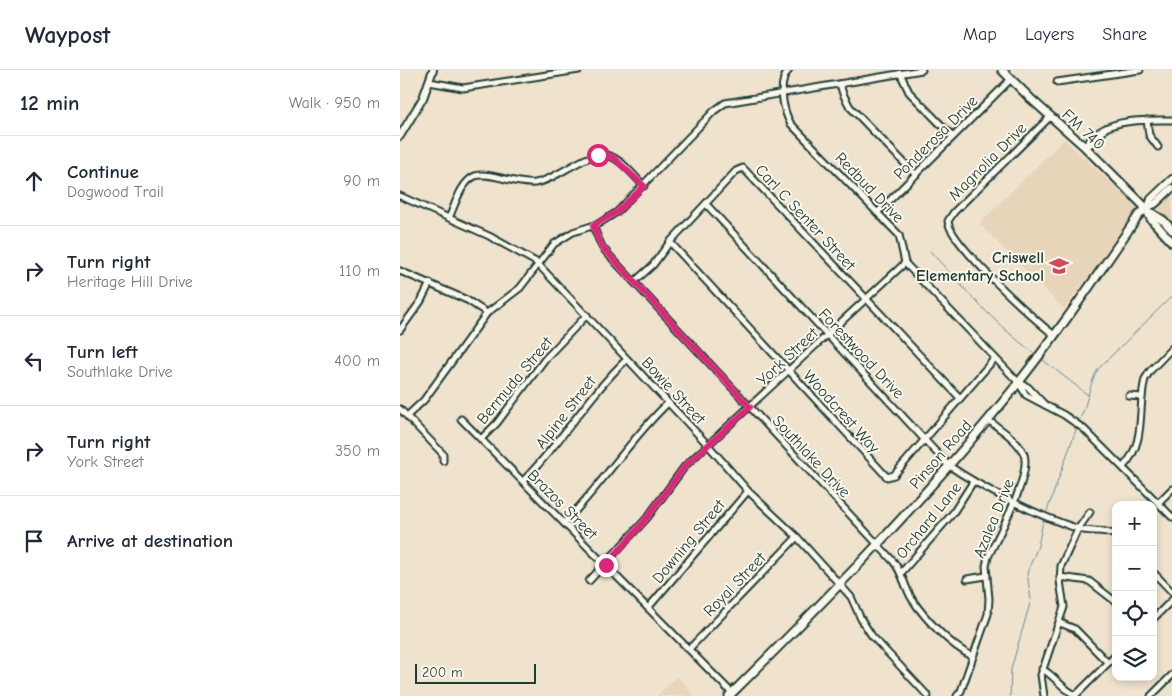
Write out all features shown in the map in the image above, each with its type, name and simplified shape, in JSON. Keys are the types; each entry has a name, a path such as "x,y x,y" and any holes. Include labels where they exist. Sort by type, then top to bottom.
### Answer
{"main road":[{"name":"FM 740","path":"1002,70 1149,209"},
{"name":"Pinson Road","path":"731,694 878,545 988,420 1094,281 1138,216 1149,209"},
{"path":"1149,209 1172,230"},
{"path":"1149,209 1152,219 1172,242"}],"street":[{"path":"400,136 419,106 433,70"},
{"path":"429,82 464,88 579,70"},
{"name":"Redbud Drive","path":"789,70 783,78 783,93 791,124 899,235 906,263 1018,382 1028,387 1045,405 1075,422 1172,517"},
{"path":"407,416 424,400 487,313 517,291 537,263 563,237 593,226 617,212 720,106 783,93 922,70"},
{"path":"1092,70 1092,77"},
{"path":"1057,82 1140,70"},
{"path":"900,73 909,92 952,136"},
{"name":"Ponderosa Drive","path":"878,212 1011,79"},
{"path":"840,84 850,108 916,175"},
{"name":"Magnolia Drive","path":"1050,116 954,212 948,222 951,232 1021,308 1053,334"},
{"path":"1147,120 1149,135 1158,147"},
{"path":"1085,147 1092,137 1118,123 1172,120"},
{"path":"449,218 465,184 475,176 487,175 515,183 534,183 551,178 598,155 613,157 644,186"},
{"name":"Carl C Senter Street","path":"634,282 653,265 670,242 736,171 746,169 789,219 960,398"},
{"path":"1149,209 1151,199 1172,179"},
{"path":"1149,209 1172,188"},
{"name":"Bowie Street","path":"400,196 503,242 537,263 708,445 748,491 797,537 851,597 861,619 872,636 928,696"},
{"name":"Forestwood Drive","path":"706,204 948,465 973,482 1078,529 1103,531 1112,534"},
{"name":"Southlake Drive","path":"593,226 602,247 902,572 913,600 920,609 955,646 972,656"},
{"name":"Woodcrest Way","path":"670,242 887,477 894,474 925,440 995,358"},
{"name":"York Street","path":"589,581 606,565 647,518 679,472 906,263"},
{"path":"400,271 472,302 487,313"},
{"path":"400,330 422,301 430,283"},
{"name":"Bermuda Street","path":"481,439 497,423 545,359 587,315"},
{"path":"1123,467 1137,448 1145,379 1172,348"},
{"name":"Alpine Street","path":"523,481 556,446 598,388 627,359"},
{"path":"1130,396 1142,397"},
{"path":"564,523 597,488 637,434 668,403"},
{"path":"400,409 443,454 443,461"},
{"name":"Brazos Street","path":"461,419 690,648 731,694"},
{"name":"Azalea Drive","path":"957,696 964,684 989,606 986,576 988,557 1014,501 1025,471 1024,453 1016,442 988,420"},
{"name":"Orchard Lane","path":"902,572 957,508 973,482"},
{"path":"1158,503 1172,489"},
{"name":"Downing Street","path":"648,608 693,558 718,523 748,491"},
{"path":"1044,696 1041,680 1042,669 1060,623 1064,601 1060,577 1061,566 1078,529 1090,512"},
{"name":"Royal Street","path":"690,648 797,537"},
{"path":"967,579 986,576"},
{"path":"1157,576 1172,592"},
{"path":"1060,577 1089,580 1112,599"},
{"path":"1157,615 1172,600"},
{"path":"1060,623 1075,630 1108,663"},
{"path":"1042,669 1055,677 1070,692 1076,695 1112,659"},
{"path":"1151,696 1172,675"}],"shaded area":[{"name":"Criswell Elementary School","path":"1064,139 1137,207 1135,215 1064,309 979,224"},
{"path":"1172,182 1172,225 1152,201"},
{"path":"677,676 694,696 657,696"}],"waterway":[{"path":"930,251 992,317 1034,353"},
{"path":"1080,419 1098,369 1172,296"},
{"path":"1043,360 1088,395"},
{"path":"1047,511 1077,427"},
{"path":"1010,696 1011,669 1031,600 1027,573 1038,546 1043,521"}],"place":[{"name":"Criswell Elementary School","path":"1059,266"}],"route":[{"path":"598,155 613,157 623,164 644,186 617,212 593,226 602,247 750,407 679,472 661,501 606,565"}]}
